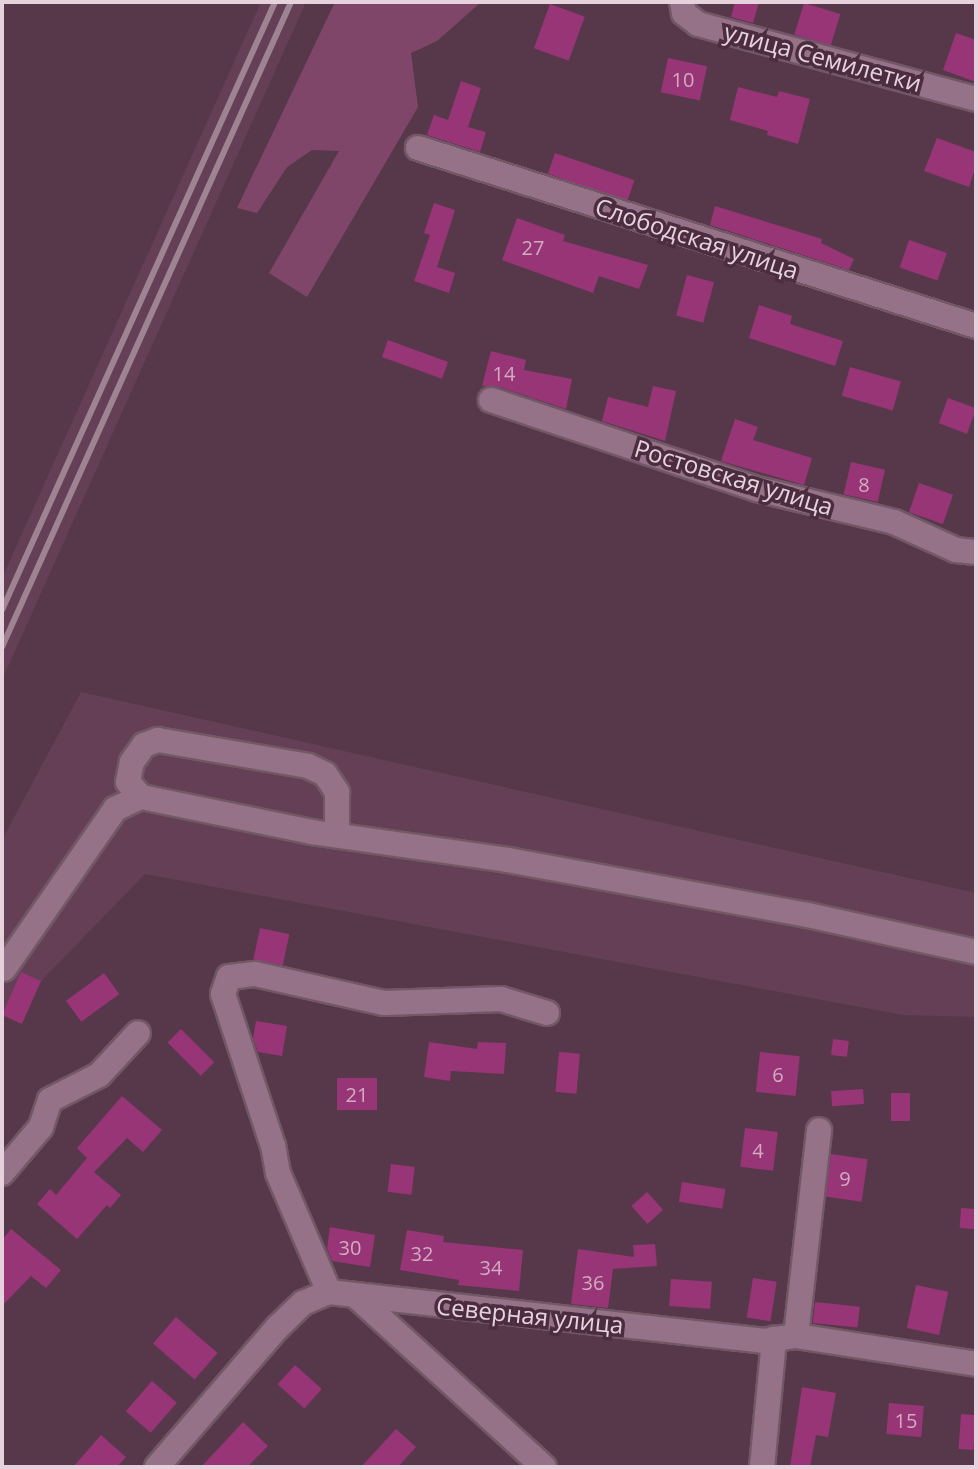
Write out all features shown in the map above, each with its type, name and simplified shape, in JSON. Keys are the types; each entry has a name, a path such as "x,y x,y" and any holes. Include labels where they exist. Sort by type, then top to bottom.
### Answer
{"street":[{"name":"улица Семилетки","path":"682,2 684,13 698,24 976,99"},
{"name":"Слободская улица","path":"418,148 976,326"},
{"name":"Ростовская улица","path":"491,400 757,489 894,522 956,550 976,552"},
{"path":"141,797 128,782 132,762 144,745 158,740 308,766 325,774 337,792 337,833"},
{"path":"4,969 115,809 141,797 312,832 337,833 793,913 976,952"},
{"path":"157,1467 278,1327 303,1303 329,1292 278,1173 273,1146 223,994 229,977 255,974 384,1003 501,999 547,1013"},
{"path":"2,1173 41,1127 50,1100 99,1075 138,1033"},
{"path":"762,1467 819,1130"},
{"name":"Северная улица","path":"329,1292 785,1338 976,1364"},
{"path":"356,1296 544,1467"}],"shaded area":[{"path":"261,2 306,2 2,680 2,578"},
{"path":"335,2 481,2 437,41 411,53 418,107 307,297 269,273 339,151 312,150 287,167 257,213 237,208"},
{"path":"81,692 976,893 976,1017 903,1015 145,874 13,1010 2,1007 2,840"}],"building":[{"path":"735,2 759,2 753,23 731,17"},
{"path":"804,3 840,14 831,46 794,35"},
{"path":"550,4 585,17 569,61 534,48"},
{"path":"956,33 976,40 976,82 943,70"},
{"path":"668,58 707,66 700,101 661,92"},
{"path":"461,81 481,88 468,127 486,132 480,152 427,135 434,115 448,120"},
{"path":"738,87 777,97 779,91 810,99 798,144 730,120"},
{"path":"937,138 976,152 976,166 969,187 924,171"},
{"path":"555,153 634,180 627,201 548,174"},
{"path":"434,203 455,210 437,267 455,273 449,293 414,281 430,235 424,233"},
{"path":"715,206 822,239 821,243 854,259 849,270 710,225"},
{"path":"517,218 565,235 563,241 648,265 639,289 599,276 593,293 502,260"},
{"path":"909,240 947,253 937,280 900,267"},
{"path":"687,275 714,282 703,323 676,316"},
{"path":"759,305 792,316 790,324 843,341 835,366 749,338"},
{"path":"388,340 448,362 442,379 382,357"},
{"path":"491,351 526,360 524,370 572,379 566,409 496,386 482,386"},
{"path":"850,367 901,382 893,410 842,396"},
{"path":"653,386 676,391 665,441 602,421 608,397 648,407"},
{"path":"948,398 976,408 967,434 939,423"},
{"path":"735,419 758,427 753,440 812,458 804,485 721,461"},
{"path":"851,462 885,470 878,502 844,494"},
{"path":"919,483 953,495 943,524 909,512"},
{"path":"260,928 289,934 283,966 253,959"},
{"path":"21,972 41,981 22,1024 2,1015"},
{"path":"104,973 119,994 81,1022 66,1001"},
{"path":"256,1021 287,1026 282,1056 258,1052 253,1038"},
{"path":"181,1029 214,1062 201,1076 168,1042"},
{"path":"833,1039 849,1041 847,1057 831,1055"},
{"path":"429,1042 477,1049 478,1042 506,1043 504,1074 451,1071 450,1081 424,1077"},
{"path":"559,1052 580,1054 576,1094 556,1092"},
{"path":"760,1052 800,1056 796,1096 756,1092"},
{"path":"337,1078 377,1078 377,1110 337,1110"},
{"path":"863,1089 864,1104 832,1106 831,1091"},
{"path":"891,1093 910,1093 910,1121 891,1121"},
{"path":"122,1096 162,1130 143,1152 127,1138 94,1172 121,1195 110,1208 107,1205 77,1239 37,1204 50,1189 56,1195 87,1158 77,1148"},
{"path":"745,1128 778,1132 773,1171 740,1167"},
{"path":"831,1154 868,1159 862,1202 825,1197"},
{"path":"391,1164 415,1167 411,1195 388,1192"},
{"path":"682,1182 725,1189 722,1209 679,1202"},
{"path":"647,1192 663,1210 647,1224 631,1206"},
{"path":"961,1208 976,1209 975,1229 960,1228"},
{"path":"330,1227 375,1235 370,1267 332,1261 327,1248"},
{"path":"11,1229 61,1270 46,1288 31,1276 2,1306 2,1240"},
{"path":"407,1230 444,1236 443,1242 523,1250 519,1291 458,1285 459,1280 400,1270"},
{"path":"655,1244 657,1266 613,1269 608,1308 571,1304 578,1249 634,1257 633,1245"},
{"path":"753,1278 777,1282 770,1321 747,1318"},
{"path":"671,1279 712,1282 710,1309 669,1306"},
{"path":"916,1285 948,1292 939,1335 907,1328"},
{"path":"815,1302 860,1307 858,1328 813,1323"},
{"path":"176,1317 218,1353 195,1379 153,1343"},
{"path":"295,1365 322,1389 304,1408 278,1384"},
{"path":"152,1381 177,1403 151,1433 126,1411"},
{"path":"802,1387 836,1393 828,1437 816,1435 810,1467 790,1467"},
{"path":"889,1403 924,1406 921,1437 886,1434"},
{"path":"961,1414 976,1415 974,1450 959,1449"},
{"path":"243,1422 268,1446 247,1467 201,1467"},
{"path":"396,1429 416,1447 398,1467 361,1467"},
{"path":"101,1435 126,1457 117,1467 73,1467"}],"railway":[{"path":"2,610 275,2"},
{"path":"2,647 291,2"}]}
